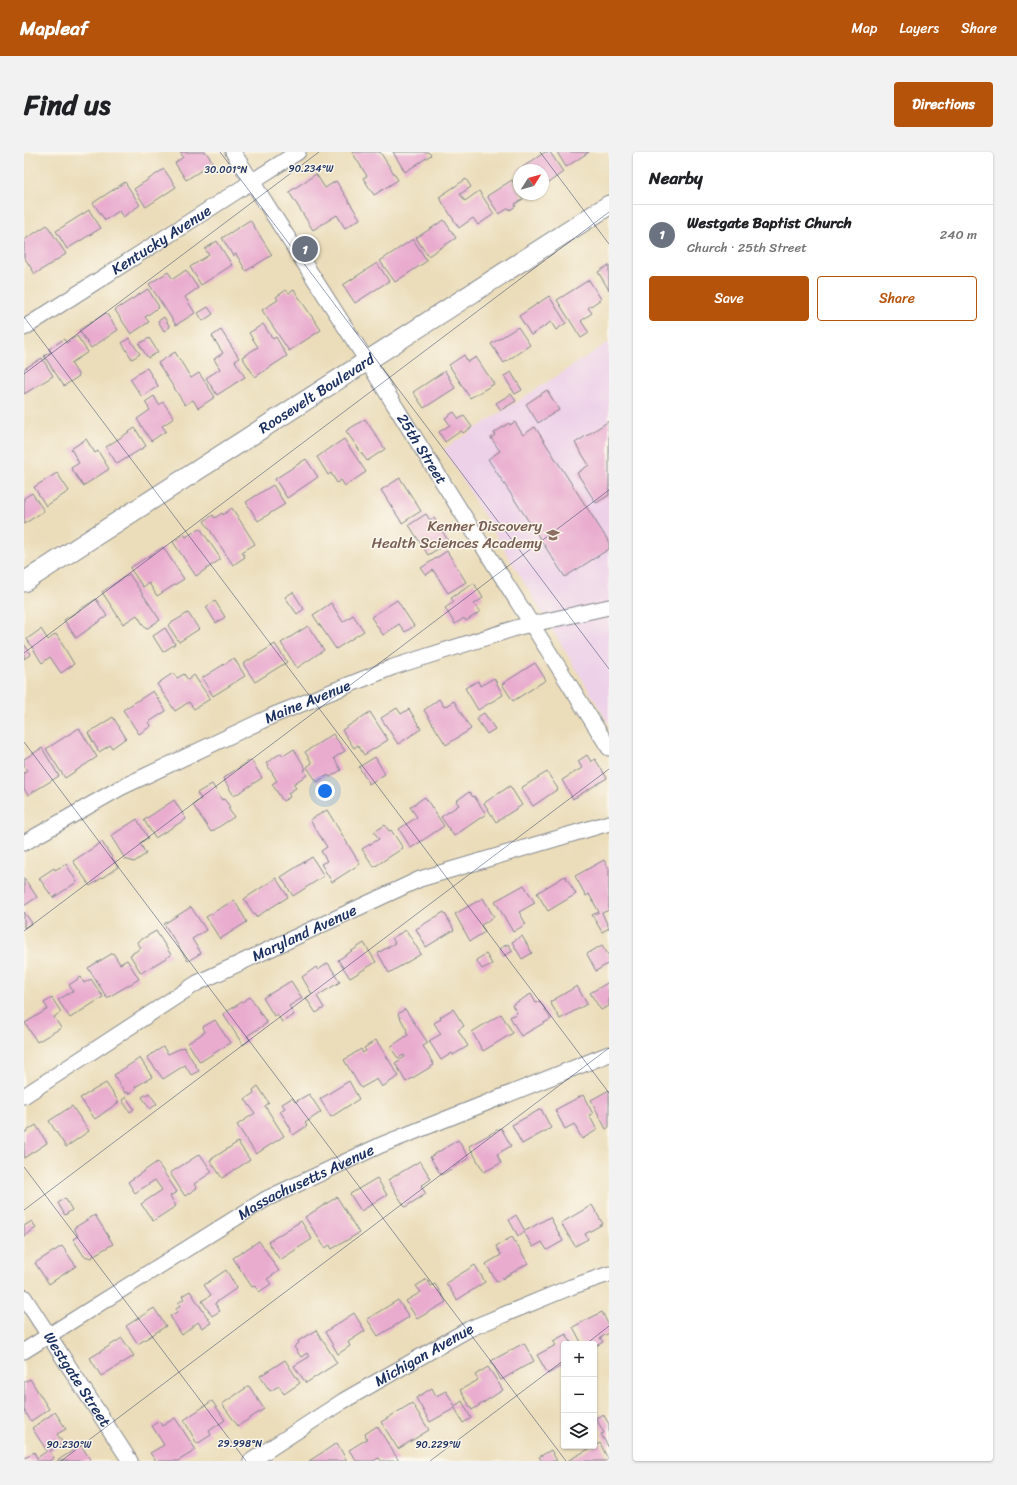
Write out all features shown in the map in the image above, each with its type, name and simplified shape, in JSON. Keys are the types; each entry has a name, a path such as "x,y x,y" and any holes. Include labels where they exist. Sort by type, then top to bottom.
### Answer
{"street":[{"name":"25th Street","path":"233,152 532,622 609,748"},
{"name":"Kentucky Avenue","path":"24,328 298,152"},
{"name":"Roosevelt Boulevard","path":"24,582 609,205"},
{"name":"Maine Avenue","path":"24,843 120,788 274,715 393,667 532,622 609,607"},
{"name":"Maryland Avenue","path":"24,1096 197,983 420,879 609,823"},
{"name":"Massachusetts Avenue","path":"24,1350 266,1199 381,1145 609,1054"},
{"name":"Michigan Avenue","path":"251,1461 343,1401 469,1329 571,1287 609,1274"},
{"name":"Westgate Street","path":"24,1296 130,1461"}],"shaded area":[{"name":"Kenner Discovery Health Sciences Academy","path":"609,342 609,724 444,449"}],"building":[{"path":"180,152 206,152 213,163 186,180 175,163 183,157"},
{"path":"352,152 380,152 398,180 374,195 363,178 367,176"},
{"path":"393,152 428,152 431,155 405,172"},
{"path":"545,152 550,152 563,172 549,182 549,164 527,164"},
{"path":"557,152 589,152 566,167"},
{"path":"164,169 176,187 146,207 134,189"},
{"path":"316,174 325,188 336,181 360,219 345,228 337,215 313,230 289,192"},
{"path":"466,179 471,187 460,194 465,201 479,191 494,214 478,225 473,218 459,228 439,197"},
{"path":"512,180 513,200 521,200 515,204 516,206 510,210 509,208 499,214 487,196"},
{"path":"125,182 140,205 123,217 119,211 105,220 93,203"},
{"path":"89,210 101,228 67,249 56,231"},
{"path":"250,220 272,255 246,271 236,254 233,256 222,238"},
{"path":"444,220 456,238 428,256 416,238"},
{"path":"47,225 66,254 35,274 24,257 24,240"},
{"path":"413,239 427,261 395,282 380,261"},
{"path":"217,241 232,265 201,285 190,267 209,255 205,249"},
{"path":"377,263 389,281 355,303 343,285"},
{"path":"609,265 609,290 598,272"},
{"path":"186,270 198,288 185,297 195,313 176,325 149,284 168,272 173,279"},
{"path":"589,280 601,299 588,308 592,313 581,321 589,333 581,338 557,300"},
{"path":"148,289 159,307 145,317 149,322 131,334 115,310"},
{"path":"286,290 289,293 294,290 321,330 289,351 262,310 278,300 276,297"},
{"path":"549,296 566,323 556,330 551,322 531,335 519,316"},
{"path":"208,307 213,314 203,321 198,313"},
{"path":"106,313 118,330 91,348 79,330"},
{"path":"164,317 170,327 164,331 158,321"},
{"path":"263,324 273,339 276,337 287,356 255,377 242,357 258,347 249,333"},
{"path":"518,327 530,345 504,363 491,344"},
{"path":"221,330 239,358 235,361 245,377 217,395 206,378 220,369 214,359 223,353 212,336"},
{"path":"77,336 88,352 71,363 79,376 64,386 44,356 51,352 49,349 64,339 66,343"},
{"path":"129,338 140,354 132,359 122,343"},
{"path":"149,338 158,352 148,358 139,344"},
{"path":"175,352 191,378 199,373 215,397 198,408 193,400 185,405 158,363"},
{"path":"464,355 468,362 476,357 494,384 470,398 449,365"},
{"path":"42,358 53,376 24,394 24,369"},
{"path":"147,368 158,386 142,397 130,379"},
{"path":"445,371 455,388 424,408 413,392"},
{"path":"511,372 522,390 515,394 504,376"},
{"path":"547,390 559,410 538,423 526,404"},
{"path":"511,394 516,401 501,410 496,403"},
{"path":"154,396 159,405 163,402 174,418 162,426 166,431 151,441 137,419 150,410 145,402"},
{"path":"454,412 459,419 464,416 472,427 463,433 461,431 445,442 439,432 450,425 445,418"},
{"path":"365,419 385,449 367,461 346,431"},
{"path":"609,421 609,495 596,503 577,473 589,465 575,443"},
{"path":"515,422 523,435 535,427 609,542 609,549 565,577 488,459 500,451 491,438 495,435 494,433 509,423 510,425"},
{"path":"135,428 146,446 117,464 106,447"},
{"path":"86,439 95,453 98,451 109,469 83,486 71,468 79,463 71,449"},
{"path":"344,439 366,472 345,486 341,480 337,483 331,473 328,475 317,457"},
{"path":"306,459 318,477 287,498 275,479"},
{"path":"57,473 69,491 46,506 34,487"},
{"path":"400,478 421,511 402,523 381,490"},
{"path":"273,485 285,504 258,521 246,502"},
{"path":"32,493 44,511 24,524 24,498"},
{"path":"232,508 255,544 242,552 245,557 233,565 204,521 213,515 215,518 222,513 223,515"},
{"path":"426,514 430,520 434,518 449,542 428,555 409,525"},
{"path":"200,528 221,559 196,576 173,542 184,534 186,537"},
{"path":"163,547 184,579 157,596 149,583 143,587 130,568"},
{"path":"447,551 466,582 448,593 433,570 426,575 421,568"},
{"path":"129,574 160,620 146,629 137,615 123,624 102,592"},
{"path":"474,583 483,598 474,604 480,612 466,621 464,618 455,624 445,608 454,602 451,598"},
{"path":"293,592 304,609 297,614 285,597"},
{"path":"96,599 107,616 76,638 64,620"},
{"path":"397,600 414,626 405,632 399,624 383,635 371,617"},
{"path":"215,601 225,617 216,623 206,607"},
{"path":"331,603 343,622 353,615 364,631 336,649 313,615"},
{"path":"188,613 199,629 179,642 168,625"},
{"path":"308,626 324,650 297,668 281,643"},
{"path":"165,628 175,644 163,652 153,636"},
{"path":"41,629 48,640 56,634 74,664 61,673 50,657 42,663 27,639"},
{"path":"24,644 31,654 24,659"},
{"path":"275,644 287,662 255,682 243,664"},
{"path":"234,658 245,676 213,696 202,678"},
{"path":"535,663 546,680 513,701 502,684"},
{"path":"173,673 177,678 184,674 188,680 194,675 210,699 194,709 189,702 175,711 157,684"},
{"path":"494,678 503,695 478,710 465,688 478,681 480,686"},
{"path":"153,691 166,711 149,722 151,726 139,734 123,710"},
{"path":"439,699 444,707 454,701 471,729 446,745 424,710"},
{"path":"397,708 401,714 409,709 421,729 398,744 381,718"},
{"path":"370,712 388,740 364,755 358,745 354,748 342,730"},
{"path":"484,713 495,729 487,734 476,718"},
{"path":"113,717 126,738 112,748 110,745 99,752 88,733"},
{"path":"79,728 97,757 65,778 46,749"},
{"path":"333,734 345,751 334,758 341,770 330,777 328,775 317,782 307,767 312,763 305,752"},
{"path":"42,748 59,776 28,795 24,789 24,773 27,771 24,766 24,759"},
{"path":"294,749 306,769 304,770 307,775 293,784 296,788 288,793 290,797 283,801 272,784 277,781 266,763 281,753 283,756"},
{"path":"587,755 591,762 595,759 607,778 573,799 562,780 582,768 578,761"},
{"path":"375,757 385,774 369,784 359,767"},
{"path":"251,760 262,778 234,796 223,778"},
{"path":"547,772 558,789 533,806 521,788"},
{"path":"212,784 222,800 224,799 230,807 228,808 234,817 211,832 193,805 201,799 197,793"},
{"path":"510,786 522,805 496,822 484,803"},
{"path":"469,792 473,797 474,796 486,814 454,836 441,817 459,805 456,801"},
{"path":"425,797 444,826 411,848 399,829 417,817 410,807"},
{"path":"174,800 186,819 155,838 144,820"},
{"path":"327,810 360,864 332,882 321,864 327,861 321,851 327,847 310,820"},
{"path":"137,819 148,838 140,843 146,854 134,862 125,859 111,836"},
{"path":"385,825 389,831 391,830 403,848 374,867 362,849 379,839 374,832"},
{"path":"102,842 118,867 90,886 73,861"},
{"path":"312,857 324,876 293,896 281,877"},
{"path":"604,860 609,869 609,910 602,913 609,928 602,932 592,915 599,912 589,894 586,896 575,876"},
{"path":"66,864 77,882 53,898 39,878 54,868 55,870"},
{"path":"565,876 576,894 548,911 537,893"},
{"path":"24,878 37,897 24,906"},
{"path":"276,878 288,897 256,917 244,899"},
{"path":"524,885 535,903 519,912 526,924 513,932 495,901"},
{"path":"483,898 494,917 481,925 485,932 470,941 455,914"},
{"path":"234,900 247,922 220,939 206,917"},
{"path":"191,907 206,930 192,939 201,953 188,961 164,924"},
{"path":"24,912 32,923 24,928"},
{"path":"444,912 454,930 426,947 416,929"},
{"path":"406,930 421,954 389,973 378,953 395,943 392,938"},
{"path":"156,931 171,955 141,973 130,955 141,948 137,942"},
{"path":"522,936 532,953 522,959 512,942"},
{"path":"364,943 376,962 350,978 338,960"},
{"path":"508,944 513,951 503,956 499,949"},
{"path":"602,945 609,956 609,963 596,971 587,954"},
{"path":"113,953 120,964 127,960 139,979 107,998 88,968"},
{"path":"486,954 492,964 482,969 476,960"},
{"path":"328,963 340,982 317,996 324,1008 316,1013 306,998 312,994 302,977 316,967 318,970"},
{"path":"81,977 84,983 91,979 103,997 70,1018 58,1000 73,991 69,985"},
{"path":"291,981 302,998 289,1006 294,1015 282,1022 277,1014 274,1016 263,998"},
{"path":"609,982 609,1006 601,1010 590,993"},
{"path":"577,986 587,1004 560,1019 550,1002"},
{"path":"531,994 536,1003 540,1001 551,1019 521,1036 510,1017 517,1013 512,1005"},
{"path":"250,997 267,1023 247,1036 250,1040 243,1045 223,1014"},
{"path":"52,998 61,1012 54,1017 61,1028 37,1042 25,1023 48,1009 44,1003"},
{"path":"405,1009 428,1043 423,1046 434,1065 406,1082 395,1063 405,1057 404,1055 398,1058 390,1047 408,1035 407,1030 398,1014"},
{"path":"453,1009 464,1026 458,1030 468,1046 441,1060 429,1041 441,1034 434,1023 441,1019 440,1017"},
{"path":"501,1014 513,1033 483,1051 472,1032"},
{"path":"215,1020 230,1043 200,1062 188,1043 205,1032 203,1027"},
{"path":"376,1040 399,1076 382,1087 377,1079 361,1088 344,1060 361,1049 363,1053 366,1051 364,1048"},
{"path":"163,1047 168,1054 184,1047 199,1071 191,1075 185,1065 163,1079 147,1057"},
{"path":"140,1058 152,1077 135,1087 136,1089 129,1094 128,1092 125,1093 114,1075"},
{"path":"349,1081 359,1099 331,1117 320,1099"},
{"path":"106,1083 119,1102 95,1119 80,1098"},
{"path":"258,1086 269,1103 265,1106 284,1136 256,1154 237,1125 255,1113 245,1099 254,1093 253,1090"},
{"path":"609,1090 609,1127 606,1129 591,1100"},
{"path":"149,1093 157,1104 150,1109 142,1097"},
{"path":"309,1094 321,1112 305,1123 307,1126 293,1135 280,1111 285,1108 282,1104 292,1098 295,1102"},
{"path":"583,1095 593,1114 589,1115 597,1130 582,1139 574,1124 565,1129 555,1110"},
{"path":"126,1097 134,1109 130,1112 122,1100"},
{"path":"72,1106 89,1131 66,1147 49,1121"},
{"path":"541,1109 551,1128 522,1144 512,1125"},
{"path":"36,1125 47,1143 24,1158 24,1133"},
{"path":"501,1128 511,1146 497,1154 501,1163 484,1172 469,1146"},
{"path":"458,1140 469,1158 441,1175 430,1157"},
{"path":"238,1142 250,1160 222,1178 210,1160"},
{"path":"200,1154 212,1172 194,1184 197,1188 185,1196 170,1173"},
{"path":"420,1161 431,1179 421,1186 426,1194 405,1207 388,1180"},
{"path":"157,1162 177,1192 170,1196 176,1206 153,1221 141,1204 162,1190 155,1180 135,1193 128,1182"},
{"path":"377,1178 387,1195 361,1211 350,1194"},
{"path":"337,1197 359,1233 332,1249 330,1245 325,1248 305,1217"},
{"path":"65,1198 72,1210 65,1215 58,1203"},
{"path":"592,1205 603,1224 585,1234 588,1239 575,1246 561,1223"},
{"path":"95,1215 113,1244 94,1255 92,1258 84,1256 73,1239 78,1236 74,1228"},
{"path":"516,1215 525,1231 550,1217 563,1241 547,1250 542,1242 533,1247 524,1232 518,1236 509,1220"},
{"path":"32,1221 36,1228 24,1236 24,1226"},
{"path":"301,1221 312,1239 280,1260 268,1242"},
{"path":"512,1237 528,1263 497,1282 486,1264 501,1255 496,1246"},
{"path":"259,1241 279,1271 267,1279 271,1284 259,1292 255,1286 252,1287 233,1258"},
{"path":"62,1246 76,1266 49,1284 35,1263"},
{"path":"475,1265 485,1282 457,1300 446,1283"},
{"path":"226,1270 237,1288 215,1303 220,1311 212,1316 202,1301 211,1295 204,1285"},
{"path":"427,1279 431,1286 435,1284 446,1302 417,1319 406,1301 421,1292 416,1286"},
{"path":"190,1291 211,1323 202,1328 198,1322 182,1335 170,1316 177,1312 176,1309 180,1306 178,1303 184,1299 182,1296"},
{"path":"398,1300 409,1317 378,1336 367,1319"},
{"path":"154,1308 166,1326 138,1344 126,1326"},
{"path":"602,1312 609,1326 609,1333 600,1338 603,1342 597,1345 597,1341 580,1341 573,1327"},
{"path":"354,1313 365,1331 348,1342 350,1346 338,1354 325,1332"},
{"path":"316,1330 337,1363 306,1383 294,1366 309,1357 307,1353 301,1357 294,1347 299,1343 298,1341"},
{"path":"566,1334 570,1341 561,1341 561,1366 548,1374 537,1355 556,1345 553,1341"},
{"path":"122,1338 134,1356 101,1376 90,1358"},
{"path":"524,1343 534,1361 501,1380 491,1361"},
{"path":"285,1360 300,1383 284,1394 279,1386 270,1391 260,1376"},
{"path":"488,1367 503,1390 472,1410 460,1390 478,1380 475,1375"},
{"path":"30,1379 49,1409 31,1421 24,1410 24,1382"},
{"path":"249,1386 264,1409 238,1426 222,1404"},
{"path":"432,1388 436,1396 446,1391 455,1406 462,1401 471,1418 463,1423 455,1408 430,1422 416,1398"},
{"path":"212,1401 225,1420 209,1431 211,1435 197,1444 184,1420"},
{"path":"412,1403 429,1430 398,1449 381,1422"},
{"path":"55,1412 66,1429 57,1434 63,1443 50,1451 54,1458 49,1461 24,1461 24,1459 34,1452 37,1458 47,1451 32,1428"},
{"path":"603,1414 609,1424 609,1448 601,1434 604,1433 597,1417"},
{"path":"175,1418 196,1450 178,1461 156,1461 150,1453 164,1445 152,1426 159,1421 162,1426"},
{"path":"377,1426 399,1461 381,1461 379,1458 373,1461 356,1461 349,1450 367,1439 365,1434"},
{"path":"337,1443 347,1461 309,1461"},
{"path":"600,1443 609,1461 567,1461 589,1449 597,1449 597,1445"},
{"path":"81,1445 91,1461 57,1461"},
{"path":"551,1450 557,1461 542,1461 539,1457"}],"place":[{"name":"Westgate Baptist Church","path":"305,249"},
{"name":"Kenner Discovery Health Sciences Academy","path":"553,535"}]}
